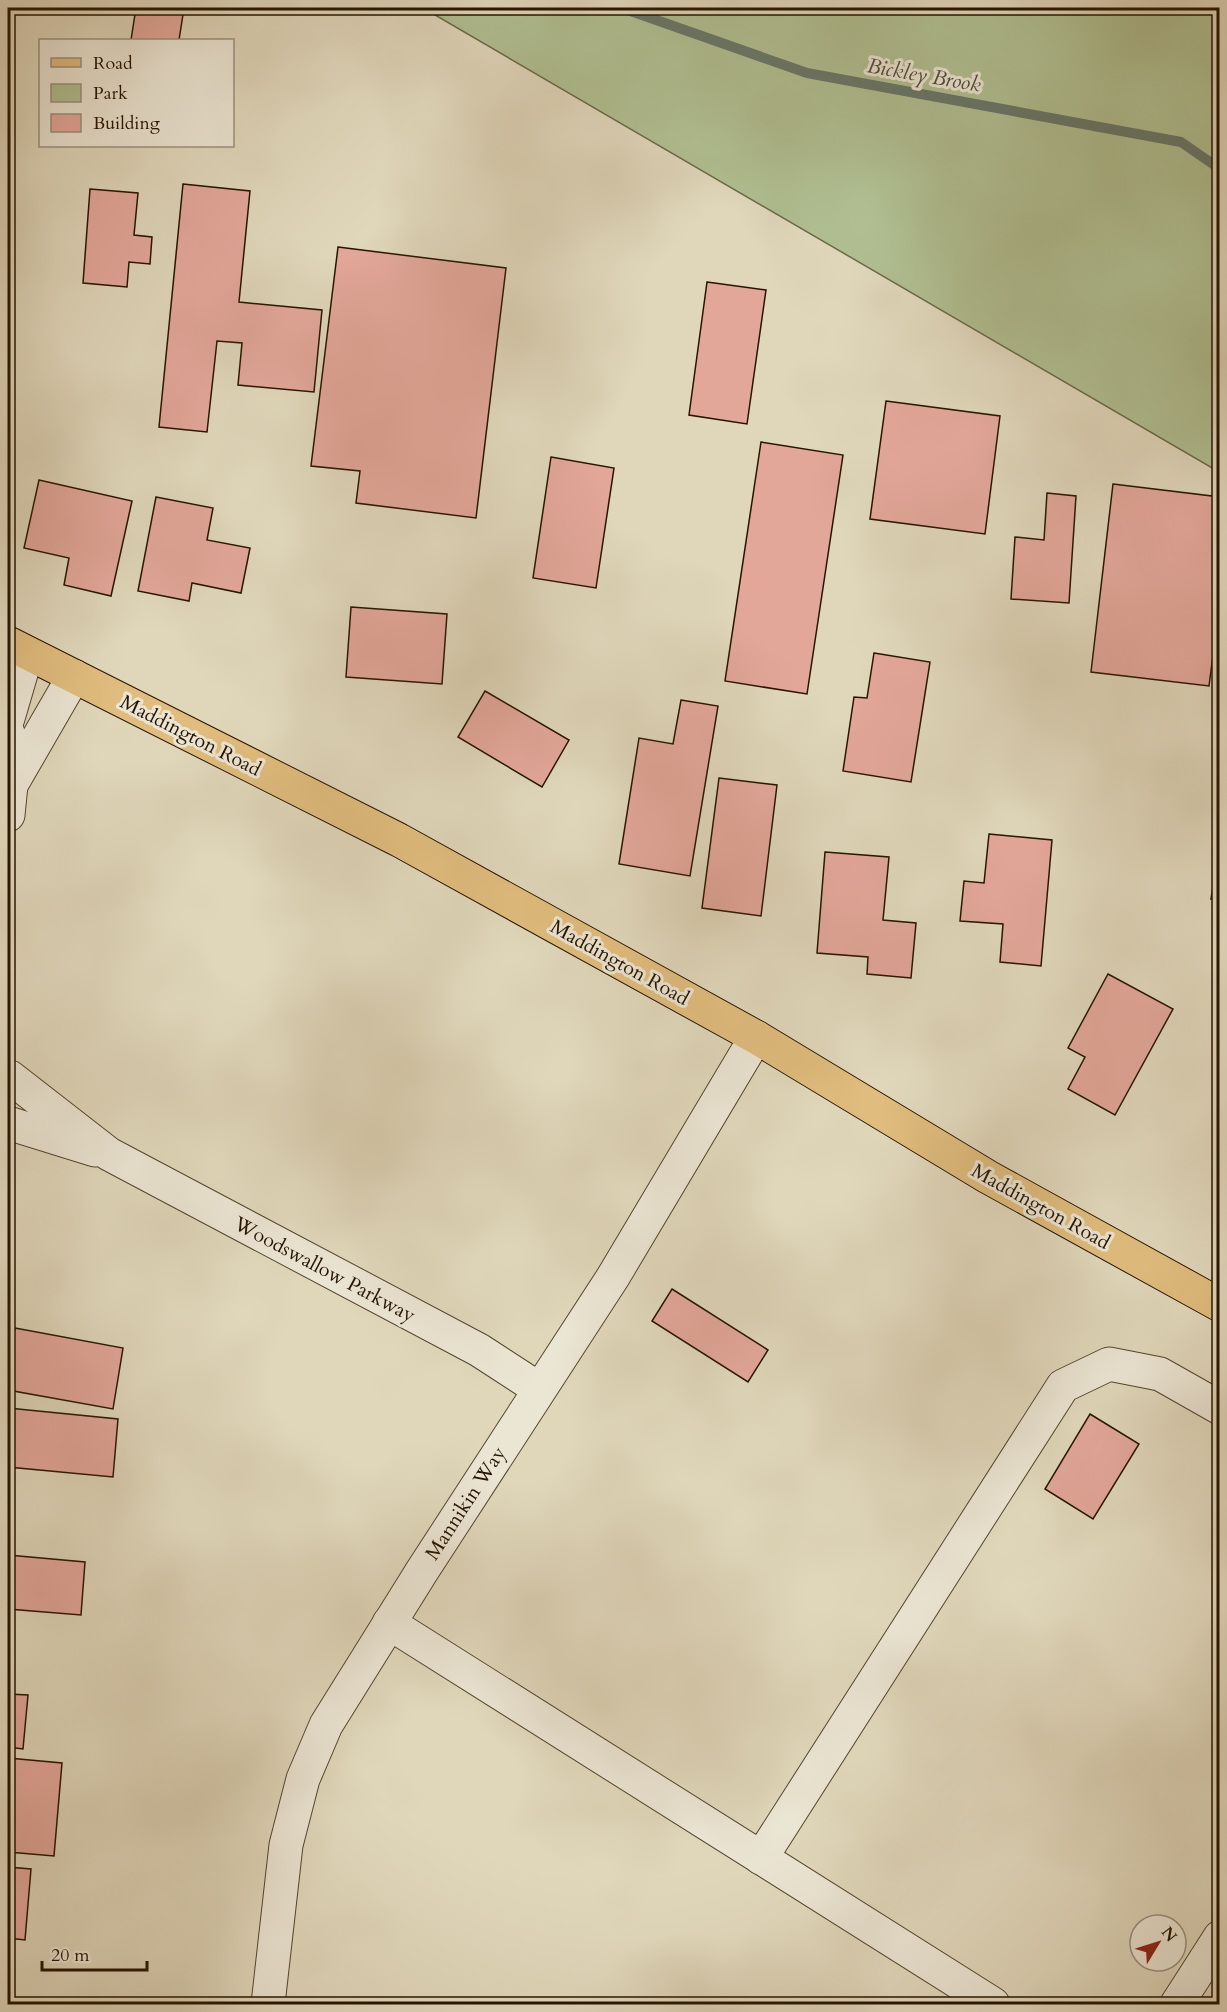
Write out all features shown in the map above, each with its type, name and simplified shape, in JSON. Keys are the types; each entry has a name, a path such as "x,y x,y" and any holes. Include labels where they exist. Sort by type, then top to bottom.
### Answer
{"main road":[{"name":"Maddington Road","path":"17,648 399,840 756,1037 988,1177 1220,1305"}],"street":[{"path":"8,718 17,648"},
{"path":"9,800 74,676"},
{"path":"8,733 9,800"},
{"name":"Mannikin Way","path":"268,2004 286,1845 303,1779 326,1725 389,1623 613,1277 756,1037"},
{"path":"8,1110 12,1092 9,1075"},
{"name":"Woodswallow Parkway","path":"9,1075 109,1154 479,1350 539,1389"},
{"name":"Woodswallow Parkway","path":"8,1123 56,1140 109,1154"},
{"path":"760,1858 1063,1386 1109,1364 1160,1374 1220,1408"},
{"path":"389,1623 993,2004"},
{"path":"1176,2004 1220,1937"}],"green space":[{"path":"423,8 1219,8 1219,472"}],"building":[{"path":"136,8 184,8 179,39 131,39"},
{"path":"183,184 250,191 239,302 322,310 314,392 238,385 242,343 217,341 207,432 159,427"},
{"path":"90,189 138,193 134,235 152,237 150,264 129,262 127,287 83,283"},
{"path":"338,247 506,268 476,518 356,503 360,471 311,466"},
{"path":"707,282 766,290 747,424 689,415"},
{"path":"886,401 1000,416 985,534 870,519"},
{"path":"761,442 843,455 807,694 725,681"},
{"path":"551,457 614,468 596,588 533,578"},
{"path":"39,480 132,501 111,596 64,585 69,558 24,548"},
{"path":"1113,484 1220,497 1220,601 1209,686 1091,672"},
{"path":"1047,493 1076,496 1069,603 1011,599 1015,537 1044,540"},
{"path":"156,497 213,508 207,540 250,548 241,593 192,583 189,601 138,591"},
{"path":"351,607 447,614 442,684 346,677"},
{"path":"874,653 930,662 911,782 843,771 854,697 867,698"},
{"path":"485,691 569,740 542,787 458,737"},
{"path":"681,700 718,706 690,876 619,864 639,738 673,744"},
{"path":"719,778 777,785 761,916 702,908"},
{"path":"989,834 1052,840 1041,966 1000,962 1003,924 960,921 964,881 984,883"},
{"path":"1220,841 1220,900 1211,899"},
{"path":"825,852 889,857 883,920 916,923 911,978 867,974 868,957 817,953"},
{"path":"1108,974 1173,1009 1115,1115 1068,1089 1085,1057 1068,1048"},
{"path":"672,1289 768,1350 748,1382 652,1321"},
{"path":"15,1328 123,1348 113,1409 8,1390 8,1368"},
{"path":"8,1408 118,1419 113,1477 8,1467"},
{"path":"1090,1414 1139,1444 1093,1519 1045,1489"},
{"path":"8,1555 85,1562 81,1615 8,1609"},
{"path":"8,1694 28,1695 23,1749 8,1747"},
{"path":"8,1758 62,1763 54,1856 8,1852"},
{"path":"8,1867 31,1869 25,1940 8,1938"}],"waterway":[{"name":"Bickley Brook","path":"622,8 807,73 1181,142 1220,169"}]}
